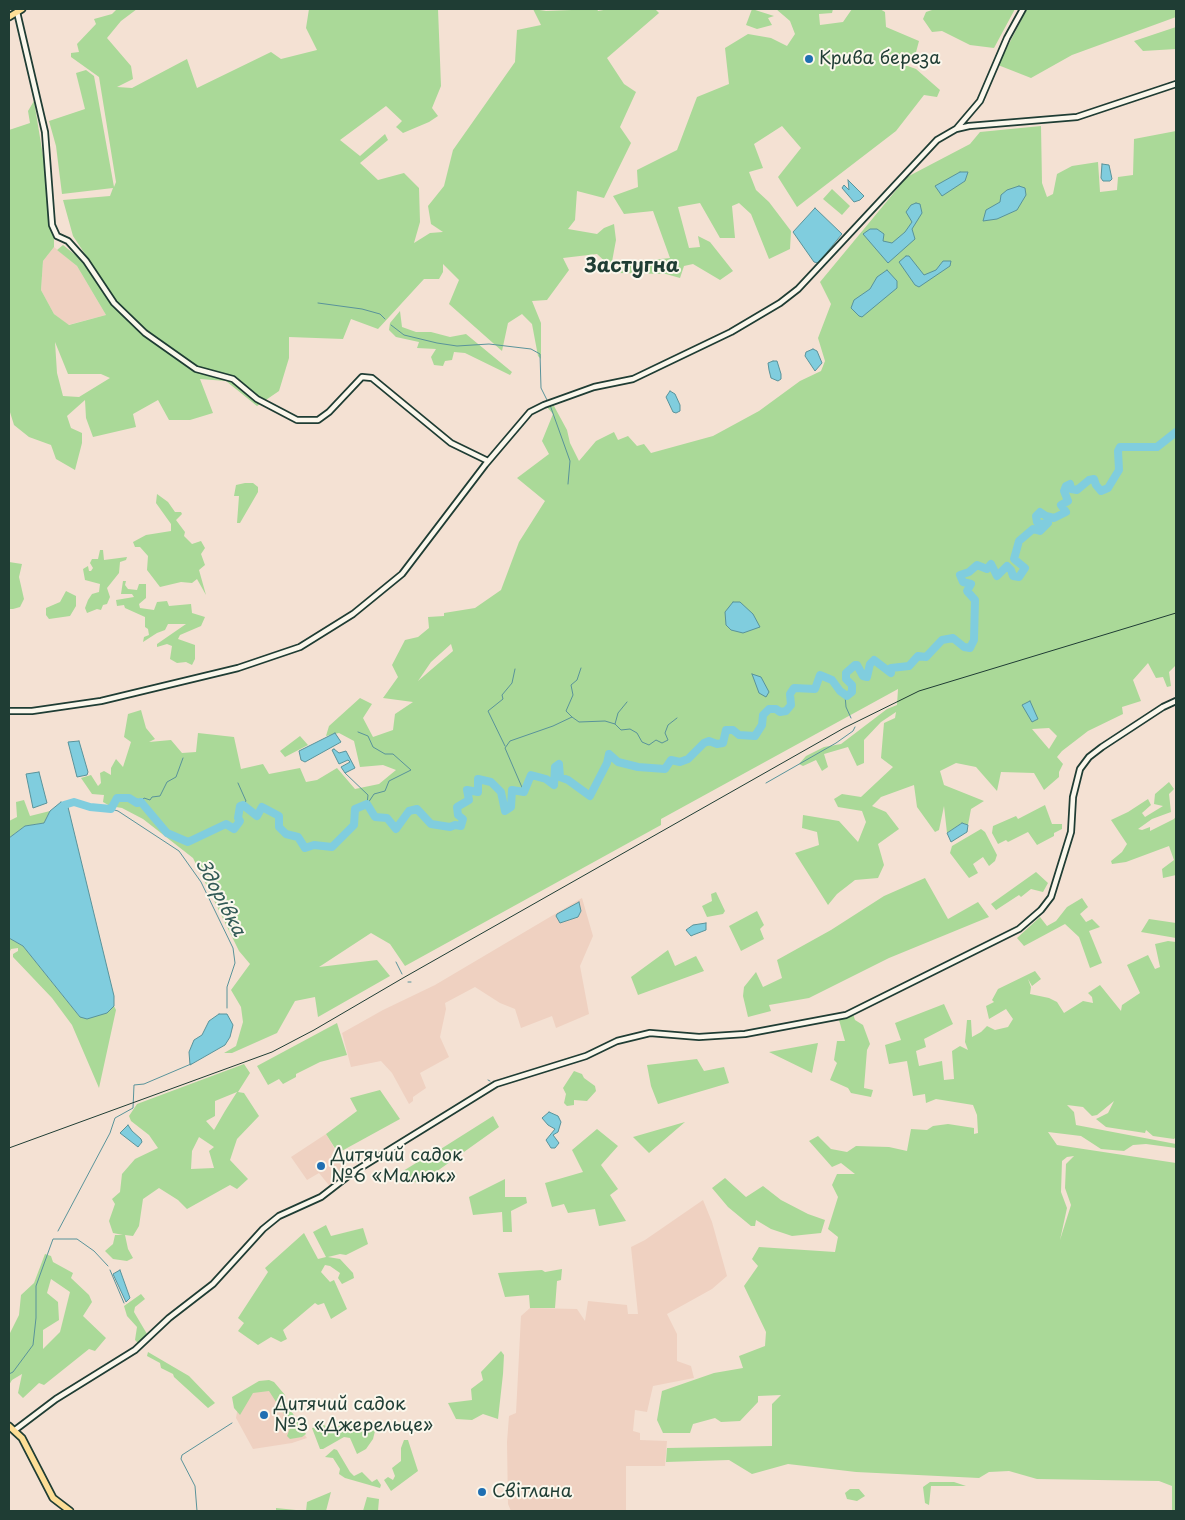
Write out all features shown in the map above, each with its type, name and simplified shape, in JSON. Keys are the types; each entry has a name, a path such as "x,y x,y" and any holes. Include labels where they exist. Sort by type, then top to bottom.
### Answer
{"main road":[{"path":"9,17 19,10"},
{"path":"9,1426 22,1438 48,1491 59,1504 70,1511"}],"street":[{"path":"9,710 32,712 101,701 146,688 196,679 238,668 300,647 353,614 402,574 488,461 530,412 544,405 594,388 634,379 731,332 798,290 917,159 937,140 956,129 968,116 980,100 1007,38 1023,9"},
{"path":"19,10 45,132 52,225 58,236 68,241 86,261 114,303 145,333 196,369 234,379 257,399 304,422 318,420 329,412 362,377 372,378 452,443 488,461"},
{"path":"956,129 1077,117 1176,84"},
{"path":"968,116 972,126"},
{"path":"15,1430 56,1398 135,1350 169,1318 213,1284 263,1229 279,1216 321,1197 352,1173 496,1084 586,1056 617,1041 650,1033 699,1037 748,1034 846,1015 1019,929 1041,910 1054,889 1071,832 1073,797 1080,769 1088,757 1163,707 1176,701"}],"shaded area":[{"path":"54,247 77,266 106,315 68,325 54,314 41,290 43,261"},
{"path":"582,898 593,936 580,966 589,1014 556,1028 552,1016 521,1028 515,1009 500,1003 475,987 445,1003 446,1009 440,1037 449,1057 420,1073 426,1088 413,1097 413,1101 409,1104 392,1073 381,1061 351,1067 342,1033 383,1010 435,985"},
{"name":"Дитячий садок №6 «Малюк»","path":"326,1134 350,1175 332,1189 319,1173 307,1180 291,1157"},
{"path":"703,1200 712,1222 727,1276 712,1289 667,1314 677,1334 677,1361 691,1366 694,1378 653,1386 647,1412 635,1410 633,1431 640,1433 640,1440 667,1441 665,1466 626,1466 626,1511 511,1511 508,1504 507,1442 509,1416 516,1413 521,1316 530,1308 577,1309 585,1321 588,1301 627,1305 628,1314 638,1314 631,1247 645,1240"},
{"name":"Дитячий садок №3 «Джерельце»","path":"267,1384 307,1438 292,1443 253,1449 236,1418 237,1412 251,1392"}],"green space":[{"path":"114,9 137,9 121,21 107,38 131,66 133,79 117,87 132,88 187,59 197,88 271,52 281,59 317,50 306,28 309,9 438,9 441,86 432,108 438,116 403,133 396,127 402,121 386,106 340,140 360,156 385,134 388,140 360,163 378,180 404,173 419,188 420,222 414,243 430,233 443,232 431,224 428,206 444,186 453,150 515,62 517,30 541,25 533,9 546,11 597,9 598,11 609,9 655,9 659,13 607,58 624,84 636,92 620,127 631,143 604,198 577,191 575,220 568,229 597,234 604,228 614,224 616,240 611,267 597,254 563,258 569,270 547,300 532,301 541,323 541,359 538,356 532,324 522,314 508,323 502,351 449,304 459,280 443,264 443,272 439,279 424,279 378,329 351,319 343,339 289,337 289,358 279,391 257,406 226,381 200,379 213,413 190,420 169,420 158,400 133,414 136,427 93,437 86,418 85,400 67,416 71,428 82,433 82,443 75,470 56,459 51,445 29,437 14,425 9,409 9,130 30,123 28,111 34,101 47,180 49,227 54,236 54,247 43,261 41,290 54,314 69,325 106,315 77,266 57,250 63,245 84,262 89,260 73,236 63,200 110,196 113,188 62,194 56,146 49,121 85,109 76,73 86,70 94,76 114,187 116,182 99,77 71,57 71,53 79,52 77,44 96,24 94,19 112,14 116,10","holes":["55,342 68,374 101,374 110,378 79,397 63,396 57,373"]},
{"path":"752,9 774,16 768,18 772,25 757,29 746,25"},
{"path":"776,9 833,9 832,13 819,14 820,25 843,22 852,9 880,9 885,12 886,27 919,41 915,56 901,52 901,57 905,65 916,69 940,90 937,97 924,95 896,131 797,207 778,177 801,148 782,126 754,144 763,168 749,172 756,190 769,202 791,231 790,249 769,259 751,214 739,203 732,206 735,238 720,238 700,203 678,207 689,248 700,247 698,236 710,242 733,271 720,280 693,264 684,266 680,278 666,274 619,273 624,263 670,258 653,211 624,214 613,196 638,187 637,170 677,150 697,97 729,84 725,48 748,34 771,38 787,46 795,34 790,21"},
{"path":"935,9 1015,9 994,48 970,45 942,31 932,32 923,19 926,12"},
{"path":"1027,9 1176,9 1176,17 1072,55 1031,78 998,65"},
{"path":"1176,27 1176,49 1143,51 1134,41"},
{"path":"1041,126 1042,183 1047,197 1053,194 1057,174 1072,166 1098,162 1100,192 1117,190 1118,177 1133,175 1134,139 1176,131 1176,665 1169,672 1171,686 1167,687 1163,677 1156,678 1148,663 1133,680 1141,701 1122,707 1123,714 1088,731 1062,751 1057,757 1063,764 1059,777 1044,790 1034,773 1001,772 997,791 976,767 956,763 940,771 944,785 984,801 971,809 968,825 962,823 947,833 944,806 939,830 935,832 917,807 914,785 881,797 872,806 886,812 899,829 878,844 884,865 878,878 855,880 837,894 828,905 795,853 819,845 817,832 802,828 803,815 839,821 858,842 866,822 862,811 838,807 834,799 842,794 861,797 893,767 881,758 884,723 895,718 896,712 881,722 864,740 864,763 857,766 848,747 824,754 828,767 822,771 816,760 803,766 799,764 806,756 824,747 841,744 887,709 897,705 898,689 661,819 661,825 405,966 390,944 371,933 319,967 377,960 390,976 318,1017 315,997 295,1001 277,1033 232,1053 224,1053 236,1046 243,1022 241,1007 231,990 250,964 239,951 193,858 143,819 122,808 110,806 103,802 104,795 92,794 81,778 91,775 98,786 101,783 100,773 104,771 111,775 111,768 116,759 123,767 131,742 124,737 128,714 141,710 146,728 155,739 149,742 171,740 182,753 196,752 198,733 234,737 241,769 263,764 269,774 300,768 306,782 317,780 337,768 355,789 379,784 396,770 383,765 360,767 354,741 339,733 326,736 329,726 360,698 372,704 363,718 373,737 393,730 395,714 413,702 383,698 398,677 392,665 405,640 418,637 429,628 428,617 444,616 444,613 475,608 501,590 519,542 545,501 517,478 549,454 542,441 553,414 547,407 554,406 567,430 570,443 579,461 596,441 614,432 618,440 628,436 637,446 644,444 651,453 713,436 759,411 800,381 821,371 825,361 818,338 831,304 820,282 907,177 970,144 980,132","holes":["451,644 453,651 418,681 431,662","1049,728 1057,736 1049,749 1032,729"]},
{"path":"832,189 850,206 842,215 823,199"},
{"path":"400,311 402,327 416,332 431,332 450,337 466,334 512,372 510,375 465,353 454,352 452,360 445,361 443,366 434,365 431,357 436,349 417,348 419,342 396,337 389,330 390,323"},
{"path":"253,483 258,487 258,492 240,523 237,523 239,496 234,496 236,485"},
{"path":"157,494 168,502 175,512 181,512 182,514 176,520 185,532 184,536 192,544 201,541 205,548 201,554 205,565 199,570 206,595 197,579 192,583 181,582 160,587 147,570 148,556 140,547 135,547 133,542 146,535 171,531 171,524 156,503"},
{"path":"100,550 103,550 104,560 127,557 126,560 120,562 119,573 107,588 110,597 107,604 103,605 101,610 97,609 87,613 85,608 88,600 92,594 99,592 100,584 85,580 83,569 88,566 89,571 91,571 93,568 90,563 92,559 98,559"},
{"path":"9,562 22,564 19,577 24,599 20,607 13,609 9,609"},
{"path":"123,581 126,581 125,585 128,589 137,590 139,584 146,584 146,598 139,604 140,608 154,610 157,602 167,601 169,606 191,604 192,613 205,617 201,626 180,635 178,639 195,645 195,659 192,665 186,662 177,663 170,659 172,646 167,644 157,647 157,644 186,624 168,624 165,630 143,642 144,637 149,635 148,629 145,627 145,617 125,608 124,605 117,606 116,600 134,597 132,594 121,594"},
{"path":"66,591 76,596 76,606 70,616 49,619 46,615 46,608 60,602"},
{"path":"300,736 308,745 285,757 280,751"},
{"path":"1169,782 1174,789 1169,794 1171,812 1152,819 1138,829 1142,830 1150,827 1150,831 1174,819 1176,816 1176,875 1163,878 1162,869 1174,860 1169,846 1126,862 1112,864 1111,861 1122,852 1127,844 1111,820 1148,799 1151,805 1142,813 1145,817 1163,806 1154,804 1155,794"},
{"path":"24,800 30,816 50,811 44,823 25,826 9,838 9,821 17,817 16,802"},
{"path":"1045,805 1052,824 1062,824 1062,829 1054,833 1054,836 1037,845 1028,832 1008,842 1006,840 998,844 992,833 993,826 1016,816 1018,819"},
{"path":"981,829 985,832 997,855 995,861 989,866 983,857 973,864 978,873 969,878 950,853 952,846"},
{"path":"1036,872 1048,883 1043,892 1031,889 1021,897 1019,895 996,910 991,904"},
{"path":"925,878 948,919 978,902 989,917 889,958 809,998 769,1005 771,1011 748,1017 743,996 744,987 756,972 763,987 782,978 777,960 831,930 884,896"},
{"path":"716,892 725,911 723,914 707,917 702,906 712,901 711,894"},
{"path":"1082,898 1088,907 1080,914 1086,922 1092,919 1100,927 1089,931 1102,963 1090,968 1079,937 1065,924 1024,946 1017,938 1040,917 1047,926 1056,921 1067,907"},
{"path":"757,911 764,925 760,929 764,939 741,951 729,926"},
{"path":"1149,919 1176,923 1176,938 1141,932"},
{"path":"9,938 23,946 80,1017 107,1013 114,1006 116,1010 99,1088 72,1025 52,998 13,957 18,948 11,949 9,953"},
{"path":"1168,941 1176,942 1176,1137 1174,1139 1153,1136 1146,1130 1145,1133 1106,1127 1096,1119 1108,1113 1114,1101 1097,1115 1092,1116 1083,1107 1067,1105 1074,1112 1076,1125 1176,1144 1176,1148 1146,1144 1133,1145 1124,1151 1101,1149 1081,1136 1048,1132 1057,1145 1176,1163 1176,1511 1172,1511 1172,1486 1159,1481 1037,1479 1009,1471 989,1472 979,1478 856,1472 788,1464 752,1474 729,1460 666,1462 667,1448 772,1446 772,1404 781,1395 758,1396 758,1402 740,1421 721,1422 715,1418 693,1424 690,1433 663,1433 657,1420 662,1391 714,1373 743,1368 739,1356 765,1346 766,1332 744,1286 758,1266 752,1259 759,1247 835,1252 838,1237 828,1229 838,1197 832,1185 837,1174 855,1174 841,1163 832,1167 809,1141 818,1136 831,1149 847,1152 856,1146 889,1147 907,1151 911,1129 927,1130 933,1126 948,1124 974,1128 974,1134 978,1133 977,1115 973,1105 936,1099 926,1103 925,1094 913,1096 907,1061 889,1064 885,1045 901,1040 895,1023 944,1004 953,1024 924,1039 926,1047 916,1051 919,1066 942,1061 944,1080 954,1079 952,1051 960,1046 968,1050 965,1042 967,1020 971,1020 972,1037 987,1026 995,1030 1008,1027 1013,1019 1006,1009 989,1019 986,1006 994,1002 992,1000 998,989 1035,971 1041,979 1032,986 1028,979 1031,987 1030,994 1049,998 1057,1002 1064,1013 1083,1001 1093,1003 1092,997 1088,993 1100,985 1121,1011 1122,1005 1140,993 1127,965 1148,955 1155,969 1160,967 1155,944","holes":["1074,1156 1066,1164 1065,1188 1071,1205 1060,1240 1067,1208 1061,1192 1062,1161 1067,1157"]},
{"path":"668,950 675,966 696,956 704,971 638,995 631,977"},
{"path":"853,1014 855,1020 863,1025 870,1044 867,1050 864,1088 873,1090 871,1097 851,1093 848,1088 830,1080 837,1063 834,1060 837,1041 845,1041 839,1020"},
{"path":"337,1023 347,1055 320,1062 296,1074 296,1077 283,1084 279,1079 268,1085 257,1066"},
{"path":"818,1043 812,1073 769,1052"},
{"path":"697,1059 704,1071 724,1067 729,1083 658,1104 651,1086 647,1065"},
{"path":"244,1064 250,1073 238,1092 244,1093 259,1116 237,1139 230,1160 248,1179 237,1189 230,1185 187,1209 178,1200 159,1188 143,1199 139,1226 133,1236 125,1235 128,1249 133,1258 127,1261 113,1259 105,1251 113,1244 115,1235 123,1235 113,1233 109,1221 115,1204 112,1199 120,1192 122,1174 135,1159 158,1148 149,1135 131,1121 129,1116 137,1104","holes":["237,1092 225,1111 214,1130 206,1121 215,1116 215,1101","199,1137 214,1147 209,1151 214,1168 191,1169 192,1151"]},
{"path":"574,1071 582,1074 584,1078 595,1086 596,1091 587,1101 574,1100 574,1105 567,1106 564,1103 566,1094 563,1088"},
{"path":"380,1090 400,1119 338,1153 326,1134 357,1111 350,1098"},
{"path":"493,1116 499,1127 419,1184 403,1171 426,1157 431,1162 439,1156 436,1152"},
{"path":"685,1122 649,1153 633,1137"},
{"path":"597,1129 618,1146 601,1165 618,1189 610,1195 626,1221 599,1226 595,1209 568,1213 564,1204 552,1207 545,1183 583,1172 572,1150"},
{"path":"725,1178 746,1197 763,1186 781,1200 808,1214 825,1220 821,1233 792,1236 771,1229 756,1220 755,1226 751,1226 728,1207 712,1188"},
{"path":"505,1179 505,1197 526,1197 527,1203 511,1211 512,1232 503,1232 502,1212 473,1215 469,1197"},
{"path":"326,1225 331,1236 363,1228 368,1244 346,1255 340,1254 328,1257 340,1259 353,1273 354,1278 342,1284 338,1278 340,1273 330,1266 325,1265 321,1272 330,1282 334,1280 347,1309 331,1319 324,1303 318,1305 315,1303 283,1330 287,1339 281,1342 271,1337 258,1345 238,1331 244,1323 238,1318 268,1272 265,1268 304,1233 318,1259 326,1257 313,1232"},
{"path":"45,1254 51,1256 53,1262 73,1273 71,1278 89,1295 92,1302 83,1316 106,1338 95,1351 89,1349 44,1385 39,1383 23,1398 18,1393 22,1374 12,1380 9,1385 9,1335 19,1315 21,1295 34,1283","holes":["51,1279 70,1292 60,1332 43,1349 43,1330 59,1320 58,1302 47,1293"]},
{"path":"562,1269 561,1280 557,1281 555,1308 530,1308 529,1295 505,1297 498,1273 542,1270 545,1272"},
{"path":"141,1294 145,1299 135,1307 134,1312 147,1334 138,1343 135,1340 137,1327 127,1316 124,1306"},
{"path":"501,1351 504,1355 498,1419 483,1414 472,1420 456,1419 448,1403 472,1400 471,1389 483,1380 481,1372"},
{"path":"148,1352 189,1376 215,1403 208,1408 173,1374 161,1368 160,1363 147,1356"},
{"path":"269,1380 274,1382 285,1395 286,1403 306,1434 302,1437 290,1439 287,1436 291,1425 269,1391 253,1393 240,1415 234,1408 232,1397 259,1381"},
{"path":"349,1424 362,1429 371,1425 375,1431 373,1439 366,1449 357,1454 350,1438 344,1437 320,1449 312,1428 324,1425 329,1428"},
{"path":"404,1440 408,1440 418,1471 391,1491 384,1480 388,1477 393,1480 395,1476 392,1468 401,1461 401,1448"},
{"path":"334,1449 337,1450 354,1476 362,1472 372,1482 377,1479 381,1485 380,1488 345,1478 339,1474 340,1469 333,1458 325,1457"},
{"path":"930,1482 954,1482 966,1486 931,1486 929,1505 925,1503 923,1487"},
{"path":"850,1489 859,1489 865,1496 857,1501 847,1499 845,1493"},
{"path":"331,1492 326,1511 306,1511 307,1502"},
{"path":"367,1497 379,1499 378,1511 363,1511"},
{"path":"276,1508 306,1511 276,1511"}],"water":[{"path":"1102,164 1109,165 1112,179 1110,181 1103,181 1101,178"},
{"path":"960,172 968,172 965,181 942,196 935,186"},
{"path":"848,180 864,196 860,200 854,202 842,188 844,185 849,190"},
{"path":"1019,186 1025,188 1026,195 1017,210 997,219 983,221 986,210 1000,202 1001,195 1007,190"},
{"path":"920,204 922,213 912,229 915,239 888,263 863,234 870,229 877,229 884,234 883,241 892,243 905,232 912,222 906,212 911,205"},
{"path":"815,208 842,234 818,263 814,262 793,232"},
{"path":"906,256 909,256 924,275 936,270 943,261 951,261 950,266 919,287 915,285 899,262"},
{"path":"887,270 897,281 897,288 862,317 859,316 851,308 854,300 870,289 877,277"},
{"path":"813,349 817,351 822,363 815,371 805,356 806,352"},
{"path":"777,361 781,374 781,379 778,381 771,378 769,370 768,363"},
{"path":"670,391 675,394 680,405 680,411 676,413 673,412 666,397"},
{"path":"733,602 740,602 753,614 760,627 743,633 731,630 726,625 725,612"},
{"path":"752,674 761,677 769,692 766,697 759,693"},
{"path":"1030,701 1038,719 1032,722 1022,705"},
{"path":"335,733 341,742 305,762 301,760 299,751"},
{"path":"79,741 88,772 87,775 77,777 68,742"},
{"path":"334,749 339,753 346,751 355,768 345,773 341,767 350,762 348,760 339,764 332,750"},
{"path":"39,772 47,803 33,808 26,774"},
{"path":"61,802 68,807 114,996 114,1006 107,1013 87,1019 80,1017 23,946 9,938 9,838 25,826 44,823 50,811"},
{"path":"962,823 968,825 967,832 951,842 947,833"},
{"path":"579,902 581,911 578,917 560,923 556,916 557,914"},
{"path":"706,923 706,930 691,936 686,930 693,925"},
{"path":"219,1014 227,1014 233,1025 230,1037 225,1045 190,1065 189,1052 194,1040 202,1035 209,1021"},
{"path":"549,1112 558,1116 561,1122 558,1132 553,1135 559,1143 555,1148 551,1148 546,1140 555,1129 542,1118"},
{"path":"128,1125 141,1139 142,1142 138,1147 120,1133"},
{"path":"120,1270 130,1298 126,1302 113,1274"}],"waterway":[{"path":"318,303 362,309 380,314 385,319"},
{"path":"391,325 404,335 437,343 457,346 489,344 531,349 540,354 541,388 547,400"},
{"path":"550,405 570,461 568,484"},
{"path":"59,811 64,805 74,802 90,807 111,809 117,798 129,798 137,803 141,802 167,833 188,842 226,824 234,829 240,821 238,818 240,806 243,805 257,816 262,807 279,816 279,827 286,834 298,837 305,848 314,845 332,847 354,825 355,809 367,804 375,817 387,818 396,829 409,811 417,809 431,824 450,827 455,825 461,826 463,819 458,815 457,807 469,800 467,790 478,792 478,779 491,782 501,792 505,811 511,807 512,790 524,792 531,775 546,779 554,785 555,767 559,764 560,777 568,780 590,796 607,763 609,754 618,762 638,767 665,769 671,760 680,762 688,759 704,743 709,741 717,744 723,743 726,730 733,730 739,735 755,736 762,725 763,715 769,709 776,709 780,712 786,711 791,705 790,694 794,688 815,689 820,675 832,680 840,691 847,696 852,692 852,685 846,679 846,673 855,665 857,665 863,676 867,677 870,664 874,660 891,673 891,668 909,666 918,656 926,657 942,640 953,638 964,647 970,648 974,640 975,600 967,591 971,584 963,582 960,575 969,572 977,565 987,569 991,564 997,576 1007,566 1013,576 1019,577 1025,568 1014,559 1019,541 1033,529 1040,531 1048,523 1040,524 1037,522 1036,516 1040,512 1054,518 1066,512 1061,505 1068,501 1064,491 1066,486 1070,484 1071,489 1077,490 1089,480 1094,479 1101,491 1108,488 1119,470 1118,451 1120,447 1157,447 1176,432"},
{"path":"572,717 566,711 573,695 571,685 577,680 581,668"},
{"path":"505,746 488,711 503,699 502,695 512,683 515,669"},
{"path":"845,695 846,707 851,718"},
{"path":"524,792 505,748 510,741 553,726 572,717 579,722 605,721 615,724 618,713 627,702"},
{"path":"615,724 621,730 630,729 637,733 642,742 649,745 656,740 662,743 668,740 665,733 668,725 677,718"},
{"path":"766,783 836,743 853,731 855,727"},
{"path":"358,732 368,736 373,747 385,754 393,754 411,770 389,781 385,791 374,794 368,803"},
{"path":"141,802 144,798 150,800 152,797 160,796 167,782 176,777 183,758"},
{"path":"345,773 368,795 367,804"},
{"path":"238,783 246,801 243,805"},
{"name":"Здорівка","path":"111,809 118,811 179,851 201,882 233,948 235,963 227,987 227,1008"},
{"path":"396,962 402,974"},
{"path":"58,1231 110,1133 115,1118 133,1108 134,1085 144,1084 191,1064"},
{"path":"512,1081 524,1078"},
{"path":"9,1374 13,1372 33,1345 36,1318 36,1286 53,1239 77,1239 94,1251 108,1266"},
{"path":"110,1270 124,1303"},
{"path":"197,1511 195,1486 181,1459 182,1455 232,1423"}],"railway":[{"path":"9,1148 272,1052 314,1030 844,728 919,691 1176,613"}],"place":[{"name":"Крива береза","path":"809,59"},
{"name":"Дитячий садок №6 «Малюк»","path":"321,1166"},
{"name":"Дитячий садок №3 «Джерельце»","path":"264,1415"},
{"name":"Світлана","path":"482,1492"}],"district":[{"name":"Застугна","path":"632,266"}]}
